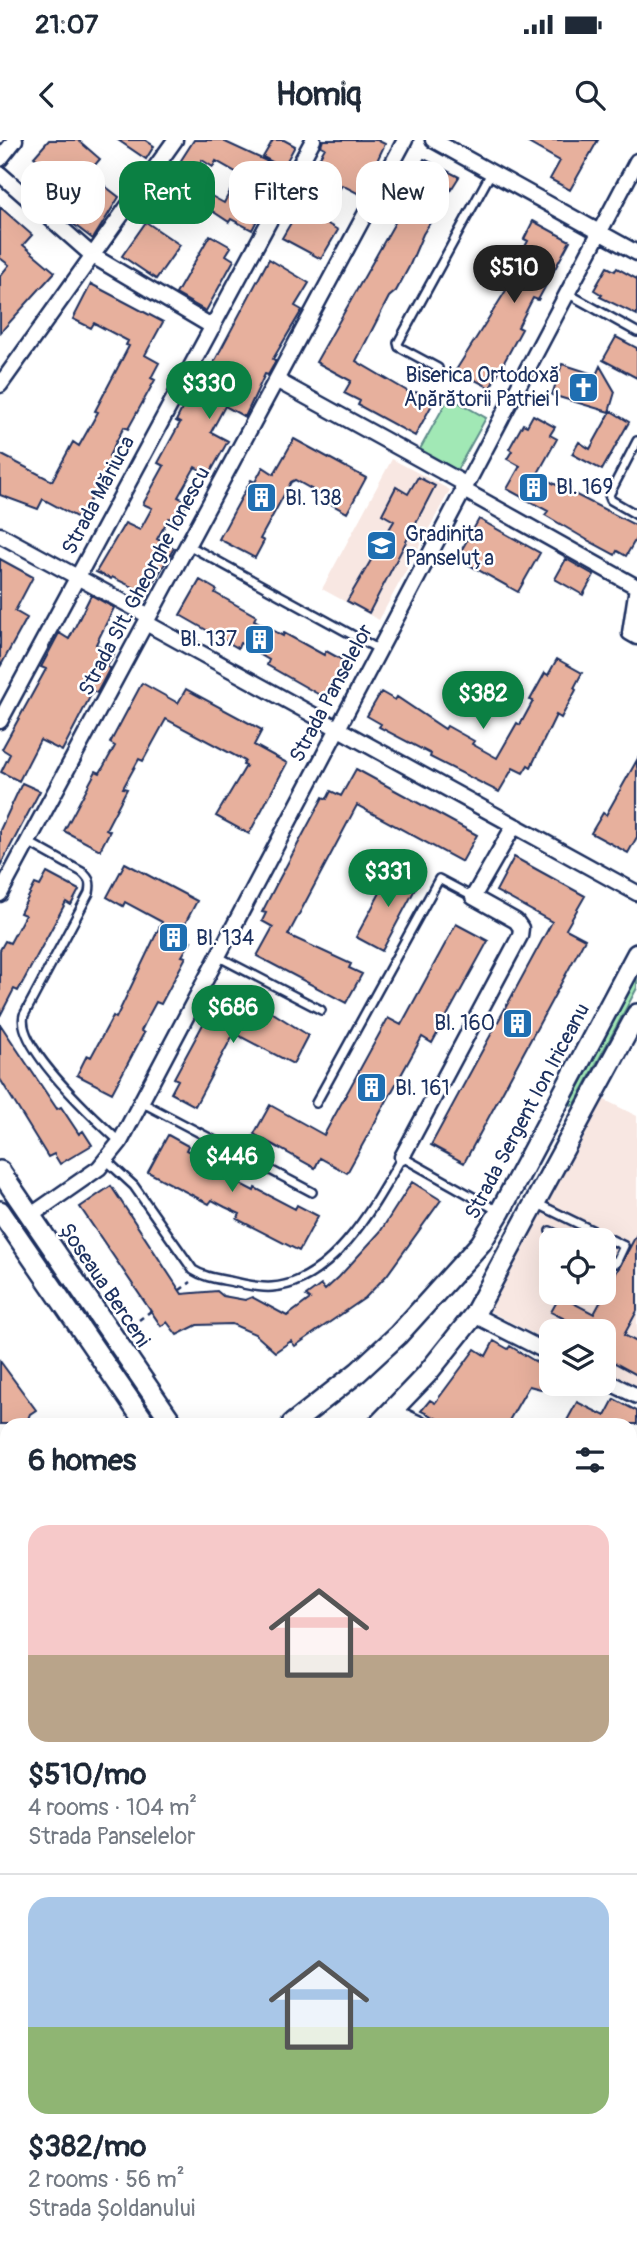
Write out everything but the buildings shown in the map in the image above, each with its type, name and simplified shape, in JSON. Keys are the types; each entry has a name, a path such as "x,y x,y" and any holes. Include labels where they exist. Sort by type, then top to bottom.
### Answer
{"main road":[{"name":"Strada Sergent Ion Iriceanu","path":"298,1418 393,1340 481,1242 500,1212 637,954"},
{"path":"385,1418 445,1353 474,1315 536,1203 630,1044 636,1017"},
{"name":"Șoseaua Berceni","path":"0,1171 169,1418"},
{"path":"0,1211 142,1418"},
{"path":"12,1228 30,1216"},
{"path":"116,1382 122,1404 130,1418"}],"street":[{"path":"0,159 15,140"},
{"path":"0,385 5,367 93,256 175,140"},
{"name":"Strada Măriuca","path":"0,721 313,140"},
{"name":"Strada Slt. Gheorghe Ionescu","path":"0,894 405,140"},
{"path":"433,140 637,253"},
{"name":"Strada Panselelor","path":"30,1216 107,1161 120,1142 637,161"},
{"path":"0,174 93,256 213,327"},
{"path":"276,380 637,586 630,633 637,637"},
{"path":"0,535 78,577 336,728 637,893"},
{"path":"402,1157 520,936 521,928 516,921 473,897 511,831 518,827"},
{"path":"474,1315 539,1348"},
{"path":"616,1386 637,1396"}],"lane":[{"path":"439,368 399,347 398,341 492,172"},
{"path":"566,293 637,332"},
{"path":"637,441 609,495 611,500 637,515"},
{"path":"188,544 378,649"},
{"path":"28,842 82,872 89,877 91,885 24,1015 23,1034 67,1089 120,1142"},
{"path":"316,1103 439,879 473,897"},
{"path":"217,956 321,1010"},
{"path":"141,1102 312,1192"},
{"path":"107,1161 134,1186 193,1270 210,1277 274,1287 292,1282 318,1268 343,1245 373,1207 402,1157 500,1212"},
{"path":"536,1203 587,1228"},
{"path":"616,1242 624,1246 616,1264"}],"path":[{"path":"139,1320 151,1311"}],"shaded area":[{"name":"Gradinita Panseluța","path":"392,459 450,490 379,620 322,589"},
{"path":"597,1096 637,1116 637,1386 616,1375 616,1319 539,1319 539,1337 489,1311"}],"green space":[{"path":"449,397 486,418 457,470 420,449"},
{"path":"637,977 637,988 574,1106 570,1104"}],"place":[{"name":"Biserica Ortodoxă Apărătorii Patriei I","path":"583,387"},
{"name":"Bl. 169","path":"533,487"},
{"name":"Bl. 138","path":"262,498"},
{"name":"Gradinita Panseluța","path":"382,546"},
{"name":"Bl. 137","path":"260,639"},
{"name":"Bl. 134","path":"173,938"},
{"name":"Bl. 160","path":"518,1023"},
{"name":"Bl. 161","path":"372,1088"}]}
